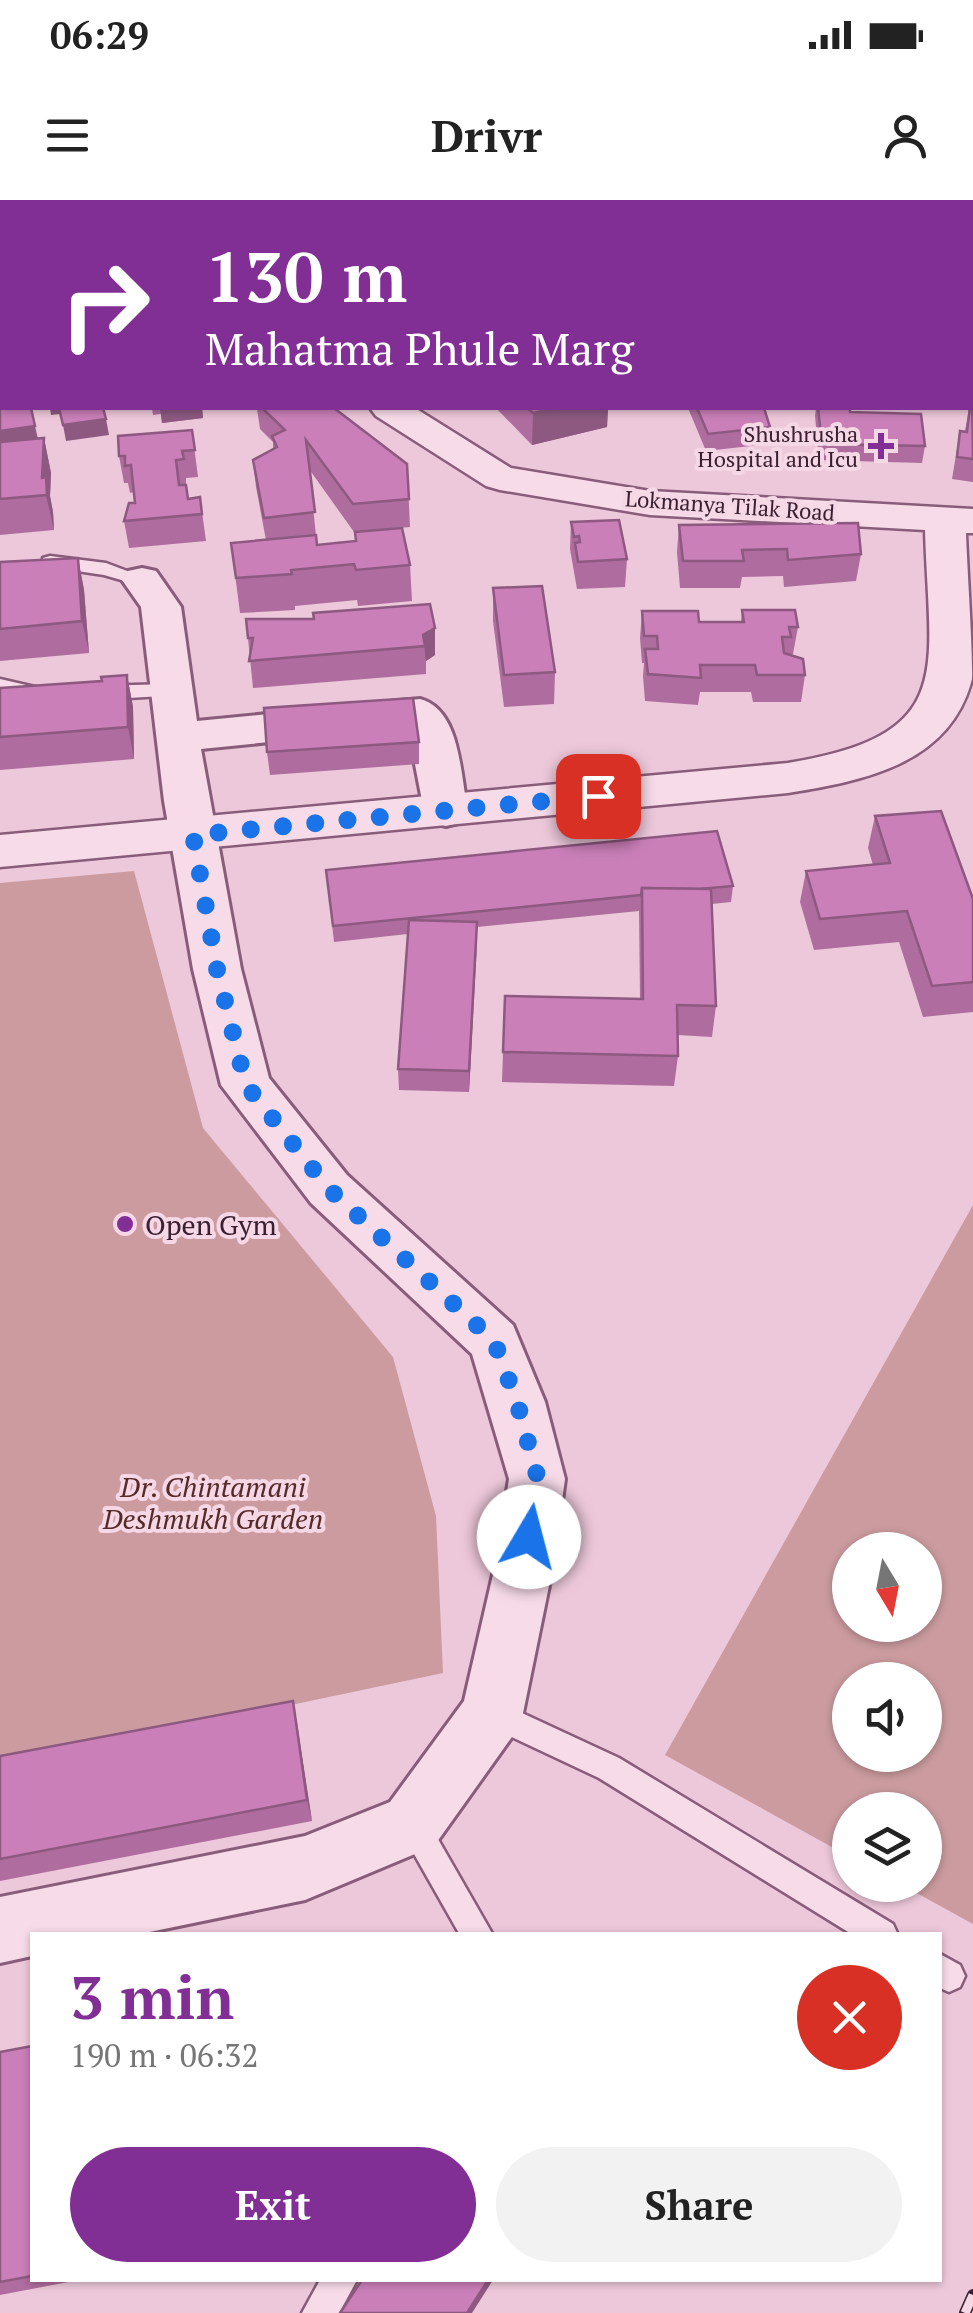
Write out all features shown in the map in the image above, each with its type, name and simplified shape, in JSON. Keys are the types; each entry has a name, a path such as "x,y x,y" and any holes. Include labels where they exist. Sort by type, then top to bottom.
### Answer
{"street":[{"name":"Lokmanya Tilak Road","path":"392,410 500,478 650,503 959,519"},
{"path":"0,851 788,778 856,767 903,745 936,711 952,677 959,519"},
{"path":"0,1930 304,1868 412,1824 492,1713 524,1566 538,1479 517,1402 494,1341 329,1189 246,1085 217,969 160,607 142,580"},
{"path":"178,737 420,713 428,719 446,811"}],"lane":[{"path":"50,562 106,569 142,580"},
{"path":"0,685 69,694 171,690"},
{"path":"492,1713 609,1768 877,1932"},
{"path":"412,1824 475,1932"},
{"path":"318,2313 339,2282"}],"green space":[{"name":"Dr. Chintamani Deshmukh Garden","path":"134,871 203,1128 393,1357 436,1516 443,1673 0,1766 0,883"},
{"path":"973,1205 973,1924 933,1902 942,1902 942,1792 832,1792 832,1847 665,1755"}],"building":[{"path":"0,410 31,410 35,426 0,431"},
{"path":"59,410 104,410 106,419 63,425"},
{"path":"264,410 337,410 407,464 409,499 353,504 306,440 315,512 264,518 253,460 277,447 272,436 285,430"},
{"path":"698,410 765,410 770,427 708,434"},
{"path":"818,410 921,414 925,446 822,444"},
{"path":"972,410 973,459 957,457 960,431 967,432"},
{"path":"192,430 195,450 182,451 184,459 176,460 179,485 186,485 188,499 200,497 202,514 124,521 129,503 135,503 131,465 125,466 125,456 119,456 118,436"},
{"path":"44,438 42,478 46,477 47,495 0,499 0,442"},
{"path":"619,520 627,559 578,562 575,543 580,542 579,536 574,537 571,522"},
{"path":"858,523 861,554 788,560 787,549 742,550 744,561 683,561 679,525"},
{"path":"402,528 410,565 356,570 354,564 236,578 231,543 316,535 317,545 356,541 355,532"},
{"path":"78,558 82,621 0,629 0,562"},
{"path":"542,586 555,672 504,675 493,588"},
{"path":"430,604 435,628 423,635 425,646 249,661 253,638 248,638 246,619 314,619 313,613"},
{"path":"742,610 795,610 798,627 789,627 791,637 782,637 784,653 803,659 805,675 757,675 755,665 700,665 701,678 648,674 645,649 658,649 657,636 644,636 642,611 698,611 699,622 744,622"},
{"path":"127,675 128,727 0,737 0,688 102,681 101,677"},
{"path":"413,698 419,742 267,752 264,708"},
{"path":"941,811 973,899 973,982 932,986 907,911 820,919 806,871 890,863 875,816"},
{"path":"717,831 733,886 642,888 641,895 333,926 326,870"},
{"path":"642,888 711,889 716,1006 677,1005 678,1056 503,1052 505,996 643,999"},
{"path":"409,920 477,922 469,1071 398,1069"},
{"path":"293,1701 307,1800 0,1859 0,1756"},
{"path":"30,2046 30,2276 0,2282 0,2052"},
{"path":"361,2282 487,2282 467,2313 340,2313"}],"railway":[{"path":"965,2313 973,2295"}],"place":[{"name":"Shushrusha Hospital and Icu","path":"881,446"},
{"name":"Open Gym","path":"125,1224"}],"route":[{"path":"529,1537 538,1479 517,1402 494,1341 329,1189 246,1085 217,969 193,835 598,796"}]}
